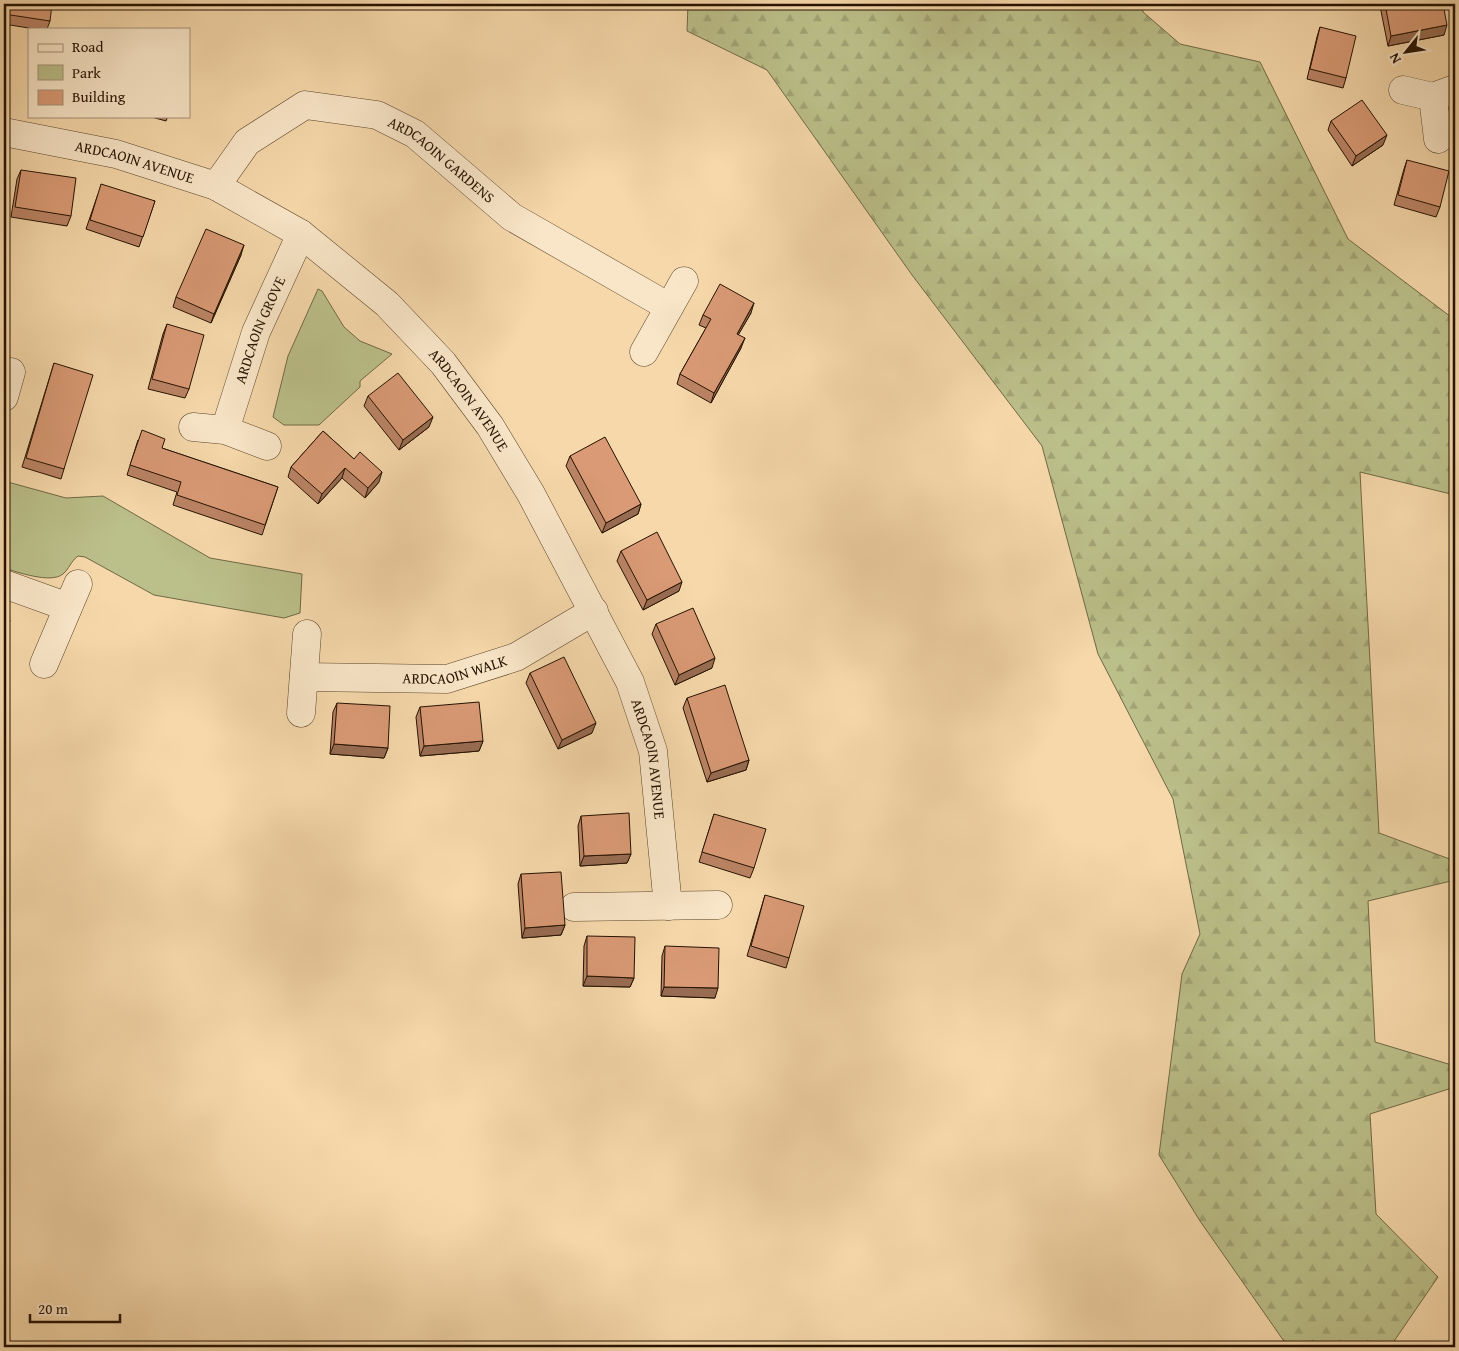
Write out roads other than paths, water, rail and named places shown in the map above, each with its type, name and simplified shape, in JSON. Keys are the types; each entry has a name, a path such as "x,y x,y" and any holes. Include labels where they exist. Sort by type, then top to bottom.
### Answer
{"street":[{"path":"1403,90 1444,93 1438,139"},
{"name":"ARDCAOIN GARDENS","path":"216,186 247,142 305,105 377,115 415,134 512,218 669,307"},
{"name":"ARDCAOIN AVENUE","path":"4,132 116,154 216,186 301,234 387,304 443,363 490,426 531,494 630,682 652,751 668,906"},
{"name":"ARDCAOIN GROVE","path":"225,430 256,332 301,234"},
{"path":"644,352 684,281"},
{"path":"193,427 225,430 267,446"},
{"path":"4,584 73,596 44,664"},
{"name":"ARDCAOIN WALK","path":"304,677 447,679 516,657 594,611"},
{"path":"301,713 307,634"},
{"path":"574,907 718,906"}]}
